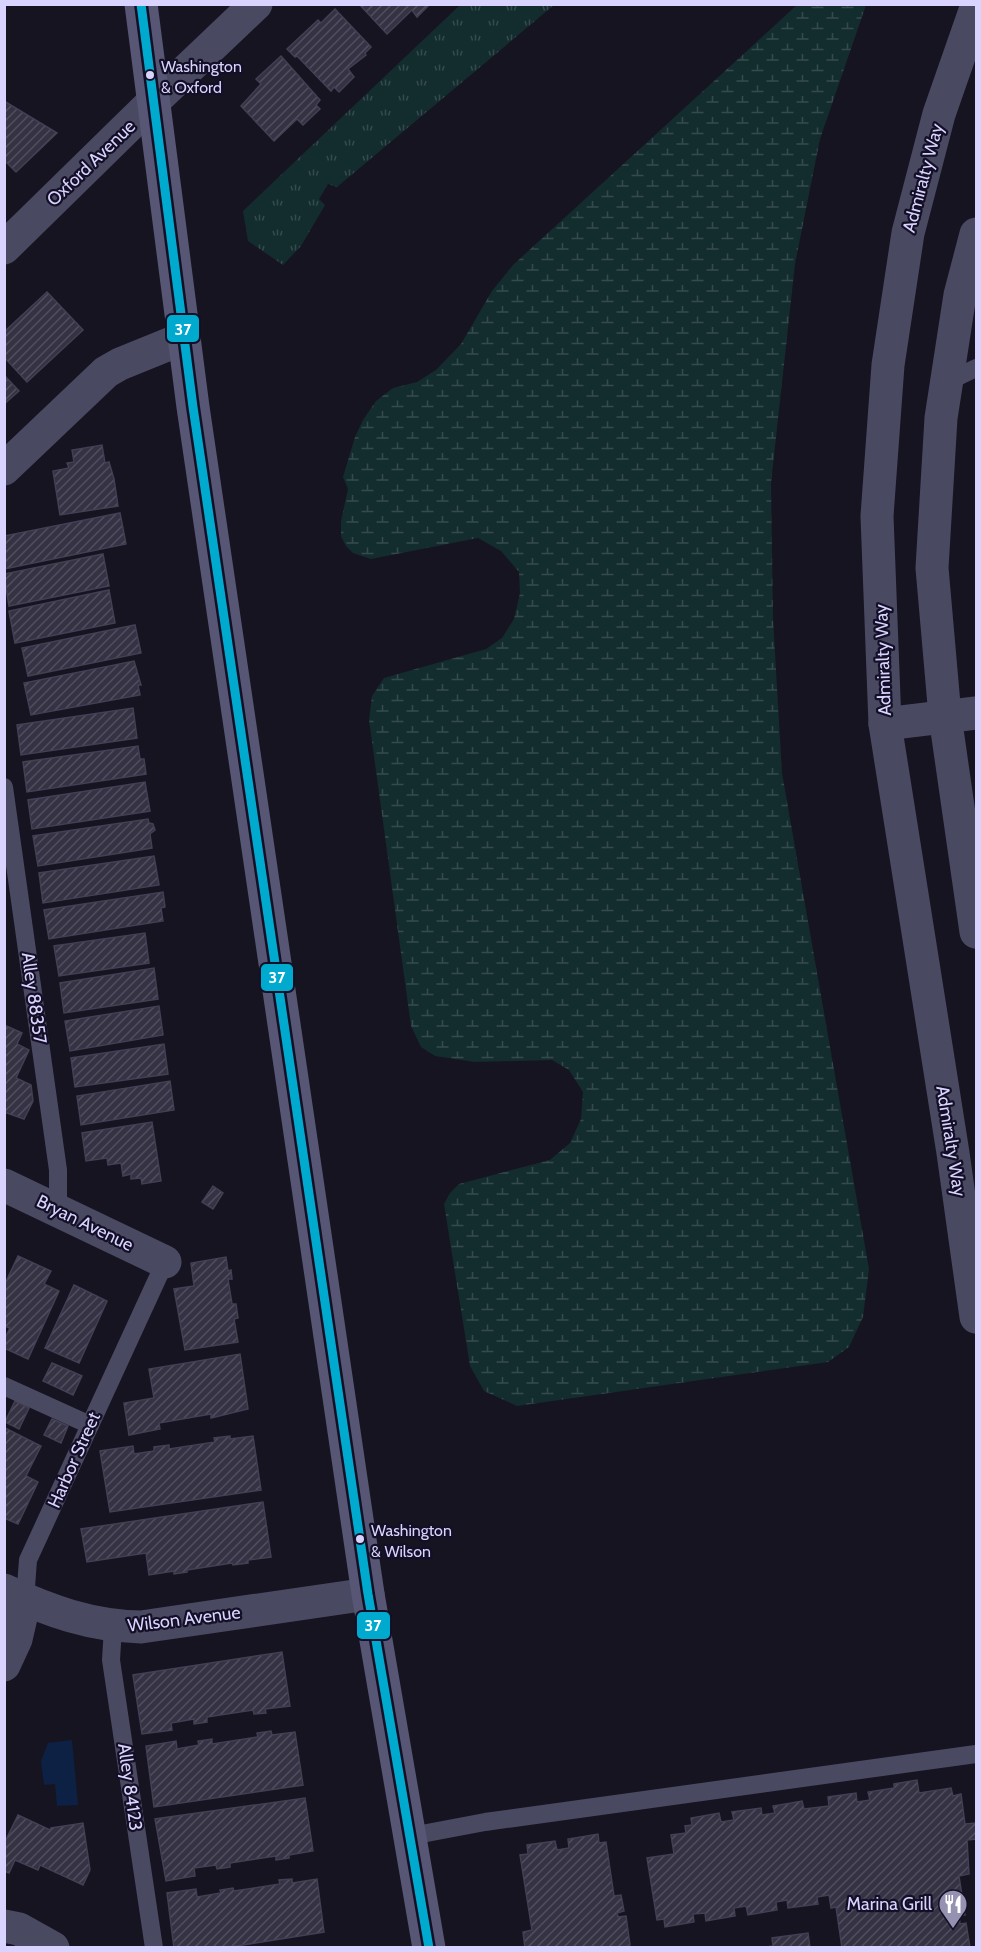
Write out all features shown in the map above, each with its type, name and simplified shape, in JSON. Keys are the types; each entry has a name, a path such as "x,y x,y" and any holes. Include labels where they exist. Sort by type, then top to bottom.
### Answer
{"main road":[{"path":"141,4 184,338 368,1594 429,1947"}],"street":[{"name":"Oxford Avenue","path":"4,248 256,4"},
{"name":"Admiralty Way","path":"976,8 939,114 908,233 888,365 877,516 885,724 953,1153 976,1317"},
{"path":"976,234 960,295 940,418 932,568 945,716 976,932"},
{"path":"4,469 106,372 184,338"},
{"path":"885,724 976,713"},
{"path":"953,1153 976,1197"},
{"name":"Bryan Avenue","path":"4,1185 165,1262"},
{"name":"Wilson Avenue","path":"15,1595 67,1616 113,1627 141,1628 368,1594"},
{"name":"Harbor Street","path":"4,1665 16,1639 15,1595"},
{"path":"4,1926 19,1929 53,1947"}],"lane":[{"path":"947,382 976,368"},
{"name":"Alley 88357","path":"4,787 58,1170 57,1209"},
{"name":"Harbor Street","path":"15,1595 28,1560 165,1262"},
{"path":"4,1386 90,1425"},
{"name":"Alley 84123","path":"113,1627 111,1660 154,1947"},
{"path":"411,1836 485,1822 976,1754"}],"green space":[{"path":"798,4 866,5 820,139 795,264 771,483 773,619 782,773 869,1269 863,1317 849,1347 828,1362 517,1406 484,1391 470,1366 444,1204 459,1184 550,1160 570,1143 581,1119 583,1092 569,1070 552,1060 475,1062 435,1056 421,1047 411,1026 369,720 372,696 384,678 486,649 502,638 514,619 520,593 519,572 501,551 478,538 371,559 353,553 341,536 341,521 348,489 343,477 355,437 376,401 393,388 417,382 436,370 461,344 492,291 513,265"},
{"path":"460,5 554,5 337,187 328,184 319,199 325,205 301,246 283,265 248,241 243,211"}],"water":[{"path":"72,1740 78,1805 57,1806 55,1784 44,1785 41,1761 48,1743"}],"building":[{"path":"359,4 430,4 417,17 412,10 387,34"},
{"path":"335,9 371,47 365,53 366,55 348,69 354,77 339,92 334,87 331,91 297,56 295,57 287,49 318,20 321,23"},
{"path":"281,56 320,100 316,105 320,109 303,125 297,119 274,141 241,106 261,84 256,79"},
{"path":"4,101 57,133 16,172 4,160"},
{"path":"47,292 83,330 27,382 4,357 4,332"},
{"path":"4,375 19,391 4,404"},
{"path":"102,445 105,463 109,462 114,479 118,506 60,515 53,471 69,468 67,463 74,462 72,450"},
{"path":"120,513 126,544 4,569 4,536"},
{"path":"103,554 109,586 9,606 4,574"},
{"path":"109,590 115,623 15,643 9,611"},
{"path":"135,625 141,653 28,676 22,648"},
{"path":"134,661 141,685 138,685 140,695 31,715 24,683"},
{"path":"133,708 137,738 21,755 17,725"},
{"path":"138,746 140,759 144,759 146,774 27,792 23,762"},
{"path":"145,782 150,811 32,829 28,800"},
{"path":"148,819 155,830 150,834 152,848 38,866 33,836"},
{"path":"154,856 159,885 43,903 39,873"},
{"path":"163,892 165,907 161,908 163,921 49,939 44,910"},
{"path":"145,933 149,963 59,976 54,946"},
{"path":"154,968 158,999 64,1013 60,983"},
{"path":"159,1006 163,1035 70,1051 65,1021"},
{"path":"4,1025 22,1033 17,1044 29,1050 16,1078 31,1085 33,1101 24,1119 4,1112"},
{"path":"164,1044 168,1074 75,1087 71,1058"},
{"path":"170,1081 174,1110 81,1125 77,1096"},
{"path":"152,1122 161,1181 142,1184 141,1178 131,1179 131,1174 123,1176 121,1163 108,1165 107,1158 86,1161 82,1133"},
{"path":"213,1186 223,1193 213,1209 202,1202"},
{"path":"18,1256 51,1271 44,1284 59,1291 28,1359 4,1348 4,1340 10,1328 4,1326 4,1286"},
{"path":"226,1257 228,1271 231,1270 232,1279 228,1279 232,1304 236,1304 238,1318 234,1319 238,1342 185,1350 174,1289 194,1286 191,1263"},
{"path":"74,1285 107,1301 79,1363 45,1348"},
{"path":"240,1354 248,1409 211,1418 211,1414 159,1423 160,1429 129,1435 124,1403 154,1398 149,1369"},
{"path":"52,1363 82,1376 73,1395 43,1381"},
{"path":"15,1401 29,1408 19,1429 5,1422"},
{"path":"52,1419 68,1426 61,1443 44,1435"},
{"path":"5,1428 41,1446 26,1476 38,1482 18,1524 4,1518"},
{"path":"230,1436 230,1439 253,1436 261,1490 110,1512 100,1451 133,1446 134,1454 154,1451 154,1447 169,1445 169,1449 215,1442 214,1438"},
{"path":"263,1502 271,1557 248,1560 248,1563 233,1565 232,1563 174,1574 174,1571 149,1575 146,1553 87,1562 81,1529"},
{"path":"282,1652 290,1706 265,1709 266,1713 254,1714 253,1710 207,1717 207,1722 194,1724 194,1719 171,1723 172,1730 142,1734 133,1675"},
{"path":"271,1731 272,1735 295,1732 303,1785 154,1807 146,1746 176,1741 177,1749 199,1745 198,1741 212,1739 212,1744 258,1737 257,1733"},
{"path":"917,1780 919,1793 951,1788 953,1796 961,1794 965,1824 976,1823 976,1839 967,1840 969,1874 959,1876 965,1915 959,1915 960,1924 966,1923 970,1948 842,1948 836,1907 831,1908 829,1895 817,1897 818,1904 788,1908 787,1900 776,1902 777,1910 748,1915 746,1906 734,1908 735,1916 706,1921 705,1913 693,1914 694,1922 665,1927 664,1919 657,1920 647,1858 674,1854 671,1835 686,1833 685,1826 692,1825 691,1818 719,1813 721,1822 734,1820 732,1812 761,1808 762,1815 775,1813 773,1806 802,1801 804,1809 829,1806 828,1797 856,1793 857,1802 870,1800 868,1792 894,1788 894,1784"},
{"path":"305,1798 313,1851 276,1860 276,1856 230,1863 230,1867 217,1869 216,1865 194,1868 195,1876 166,1881 155,1819"},
{"path":"18,1815 50,1830 83,1823 90,1870 83,1885 40,1865 38,1870 15,1860 9,1873 4,1871 4,1844"},
{"path":"598,1834 599,1843 606,1842 614,1896 621,1895 624,1911 617,1913 618,1917 626,1916 630,1945 622,1948 525,1948 523,1932 532,1930 520,1855 528,1854 527,1845 555,1841 557,1850 569,1848 568,1839"},
{"path":"292,1879 292,1883 317,1879 324,1932 224,1948 174,1948 167,1893 196,1889 197,1897 221,1893 220,1890 233,1888 234,1891 280,1884 279,1880"},
{"path":"808,1933 810,1948 759,1948 773,1946 772,1938"}],"transit line":[{"name":"37","path":"141,4 193,407 368,1594 429,1948"}],"place":[{"name":"Washington & Oxford","path":"150,75"},
{"name":"Washington & Wilson","path":"360,1539"},
{"name":"Marina Grill","path":"953,1930"}]}
